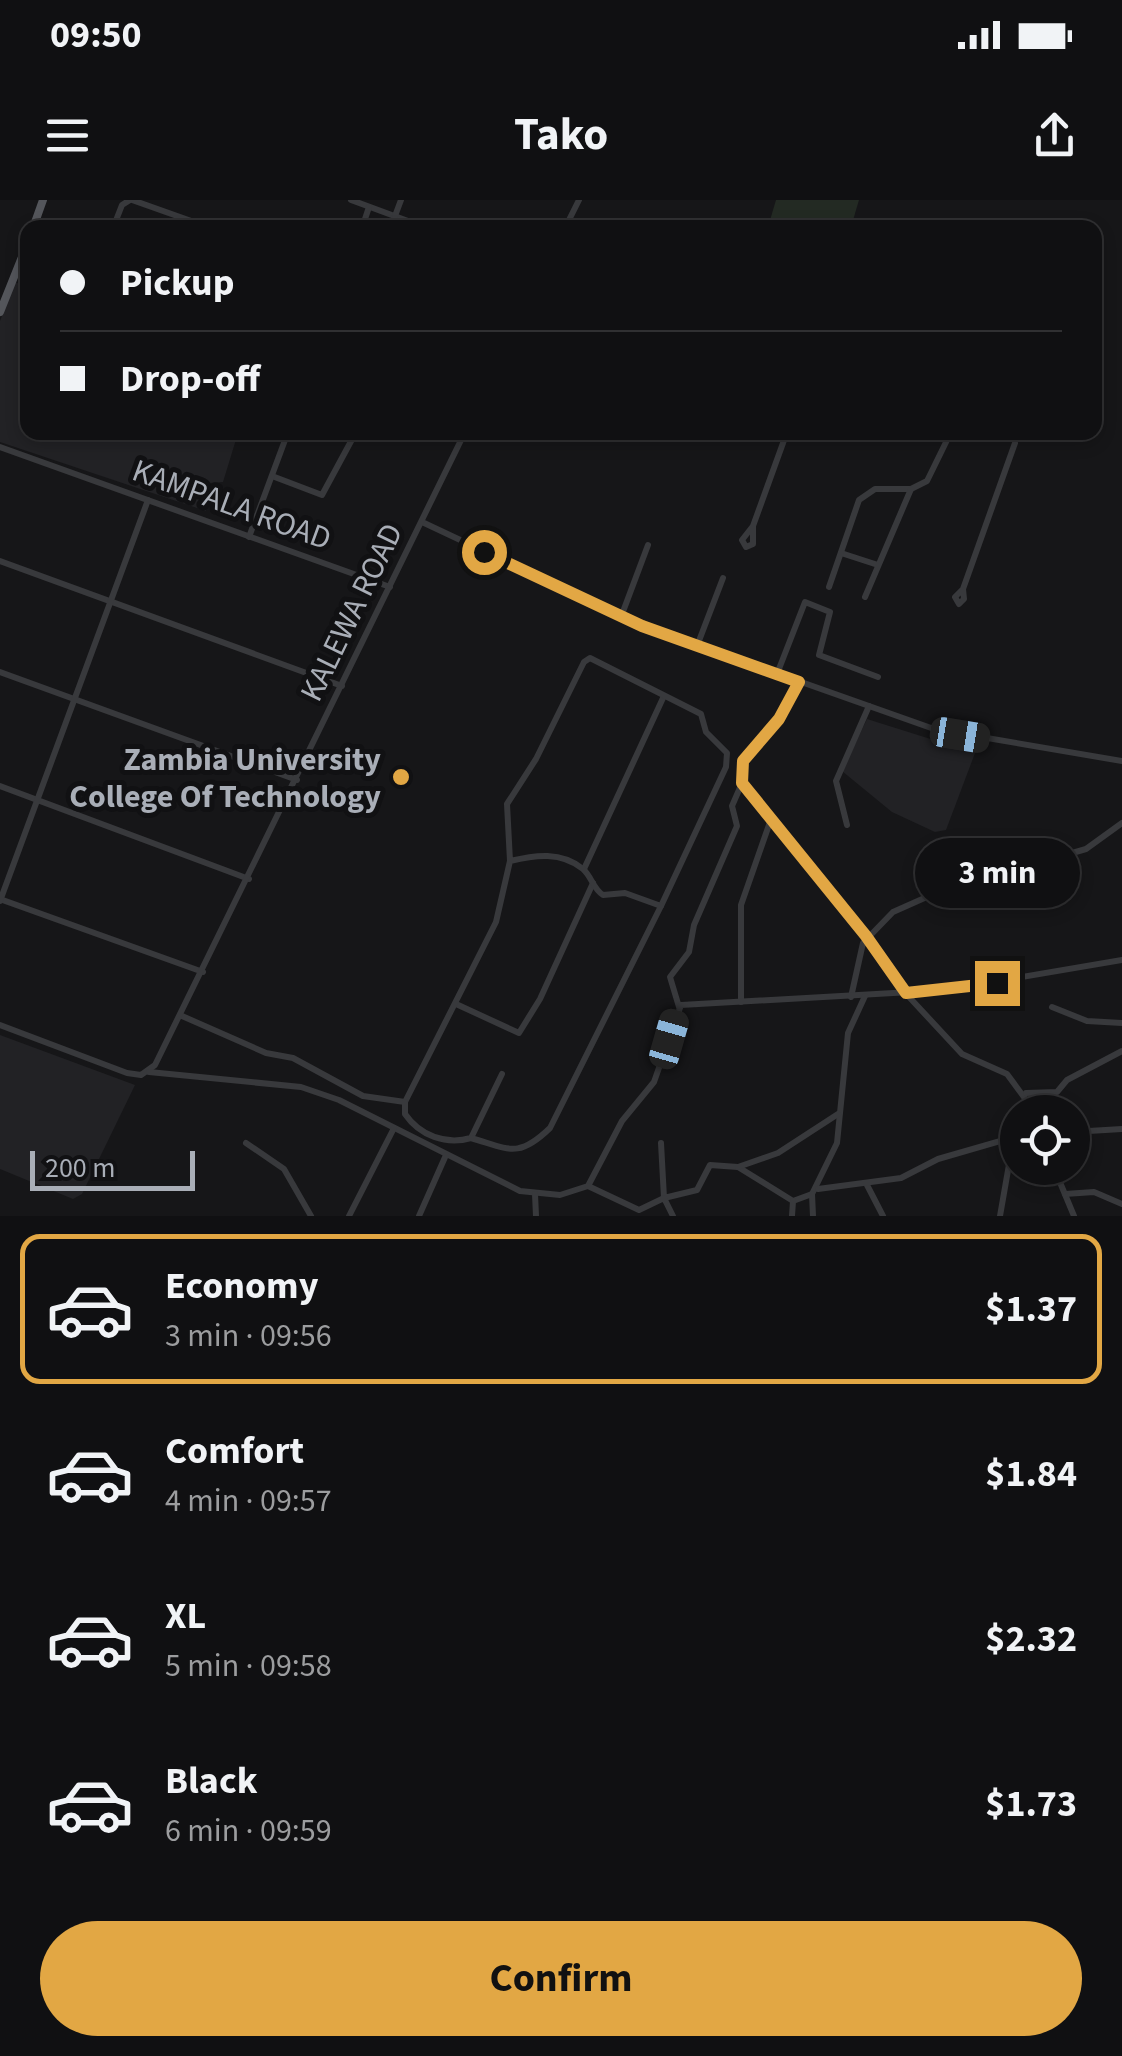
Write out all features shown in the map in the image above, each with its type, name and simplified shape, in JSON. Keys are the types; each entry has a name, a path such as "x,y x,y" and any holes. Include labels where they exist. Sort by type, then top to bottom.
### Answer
{"main road":[{"path":"0,312 20,262"}],"street":[{"path":"116,220 122,205 131,200 188,220"},
{"path":"351,200 406,220"},
{"path":"395,216 400,200"},
{"path":"365,220 370,207"},
{"path":"250,537 285,440"},
{"path":"272,476 322,495 352,440"},
{"name":"KALEWA ROAD","path":"145,1074 182,1016 461,440"},
{"path":"753,526 784,440"},
{"path":"865,597 910,490 933,475 948,440"},
{"path":"963,589 1015,443"},
{"name":"KAMPALA ROAD","path":"0,446 390,587"},
{"path":"829,587 863,495 882,488 910,490"},
{"path":"148,500 0,900 203,972"},
{"path":"422,522 622,617 799,682 960,735 1122,761"},
{"path":"622,617 648,544"},
{"path":"841,553 878,565"},
{"path":"0,561 342,686"},
{"path":"696,646 723,578"},
{"path":"778,674 806,602 830,612 820,655 878,677"},
{"path":"590,658 704,716 706,732 728,757 662,906 550,1128 534,1145 502,1150 471,1138 445,1141 424,1132 405,1114 405,1102 496,922 510,861 507,804 536,759 584,662 590,658"},
{"path":"0,672 297,780"},
{"path":"588,1186 622,1122 654,1082 678,1008 670,977 688,952 694,926 737,826 732,806 742,783 743,761 779,719 799,682"},
{"path":"584,870 663,698"},
{"path":"846,825 836,781 870,706"},
{"path":"742,783 866,936 906,993 962,1054 1007,1074 1025,1093 1057,1092 1076,1074 1122,1051"},
{"path":"0,786 249,878"},
{"path":"741,1002 741,905 747,878 770,822"},
{"path":"851,997 866,936 906,905 1086,849 1122,822"},
{"path":"510,861 551,855 584,870 603,896 625,893 662,906"},
{"path":"456,1004 519,1033 593,884"},
{"path":"678,1008 1010,982 1122,960"},
{"path":"813,1216 822,1168 837,1143 848,1033 865,996"},
{"path":"1052,1007 1087,1021 1122,1023"},
{"path":"182,1016 266,1054 293,1058 363,1096 405,1102"},
{"path":"0,1025 145,1074 302,1088 394,1128 496,1183 535,1194 560,1195 588,1186 639,1210 664,1198 697,1190 710,1165 738,1168 793,1201"},
{"path":"471,1138 502,1074"},
{"path":"738,1168 778,1153 839,1113"},
{"path":"349,1216 394,1128"},
{"path":"1090,1131 1122,1128"},
{"path":"793,1201 815,1192 867,1186 912,1174 938,1158 1000,1141"},
{"path":"661,1142 664,1198 673,1216"},
{"path":"246,1143 284,1169 311,1216"},
{"path":"419,1216 446,1155"},
{"path":"1000,1216 1006,1185"},
{"path":"1061,1185 1074,1216"},
{"path":"867,1186 883,1216"},
{"path":"1065,1194 1090,1191 1122,1204"},
{"path":"535,1194 536,1216"},
{"path":"792,1216 793,1201"}],"shaded area":[{"path":"776,200 859,200 853,220 770,220"},
{"path":"15,282 20,284 20,440 236,440 223,482 210,483 206,511 0,442 0,321"},
{"path":"867,719 975,753 946,830 935,832 892,812 842,771"},
{"path":"0,1035 135,1085 82,1194 73,1199 0,1169"}],"place":[{"name":"Zambia University College Of Technology","path":"401,777"}],"route":[{"path":"484,552 642,626 799,682 779,719 743,761 739,771 742,783 866,936 906,993 997,983"}]}
